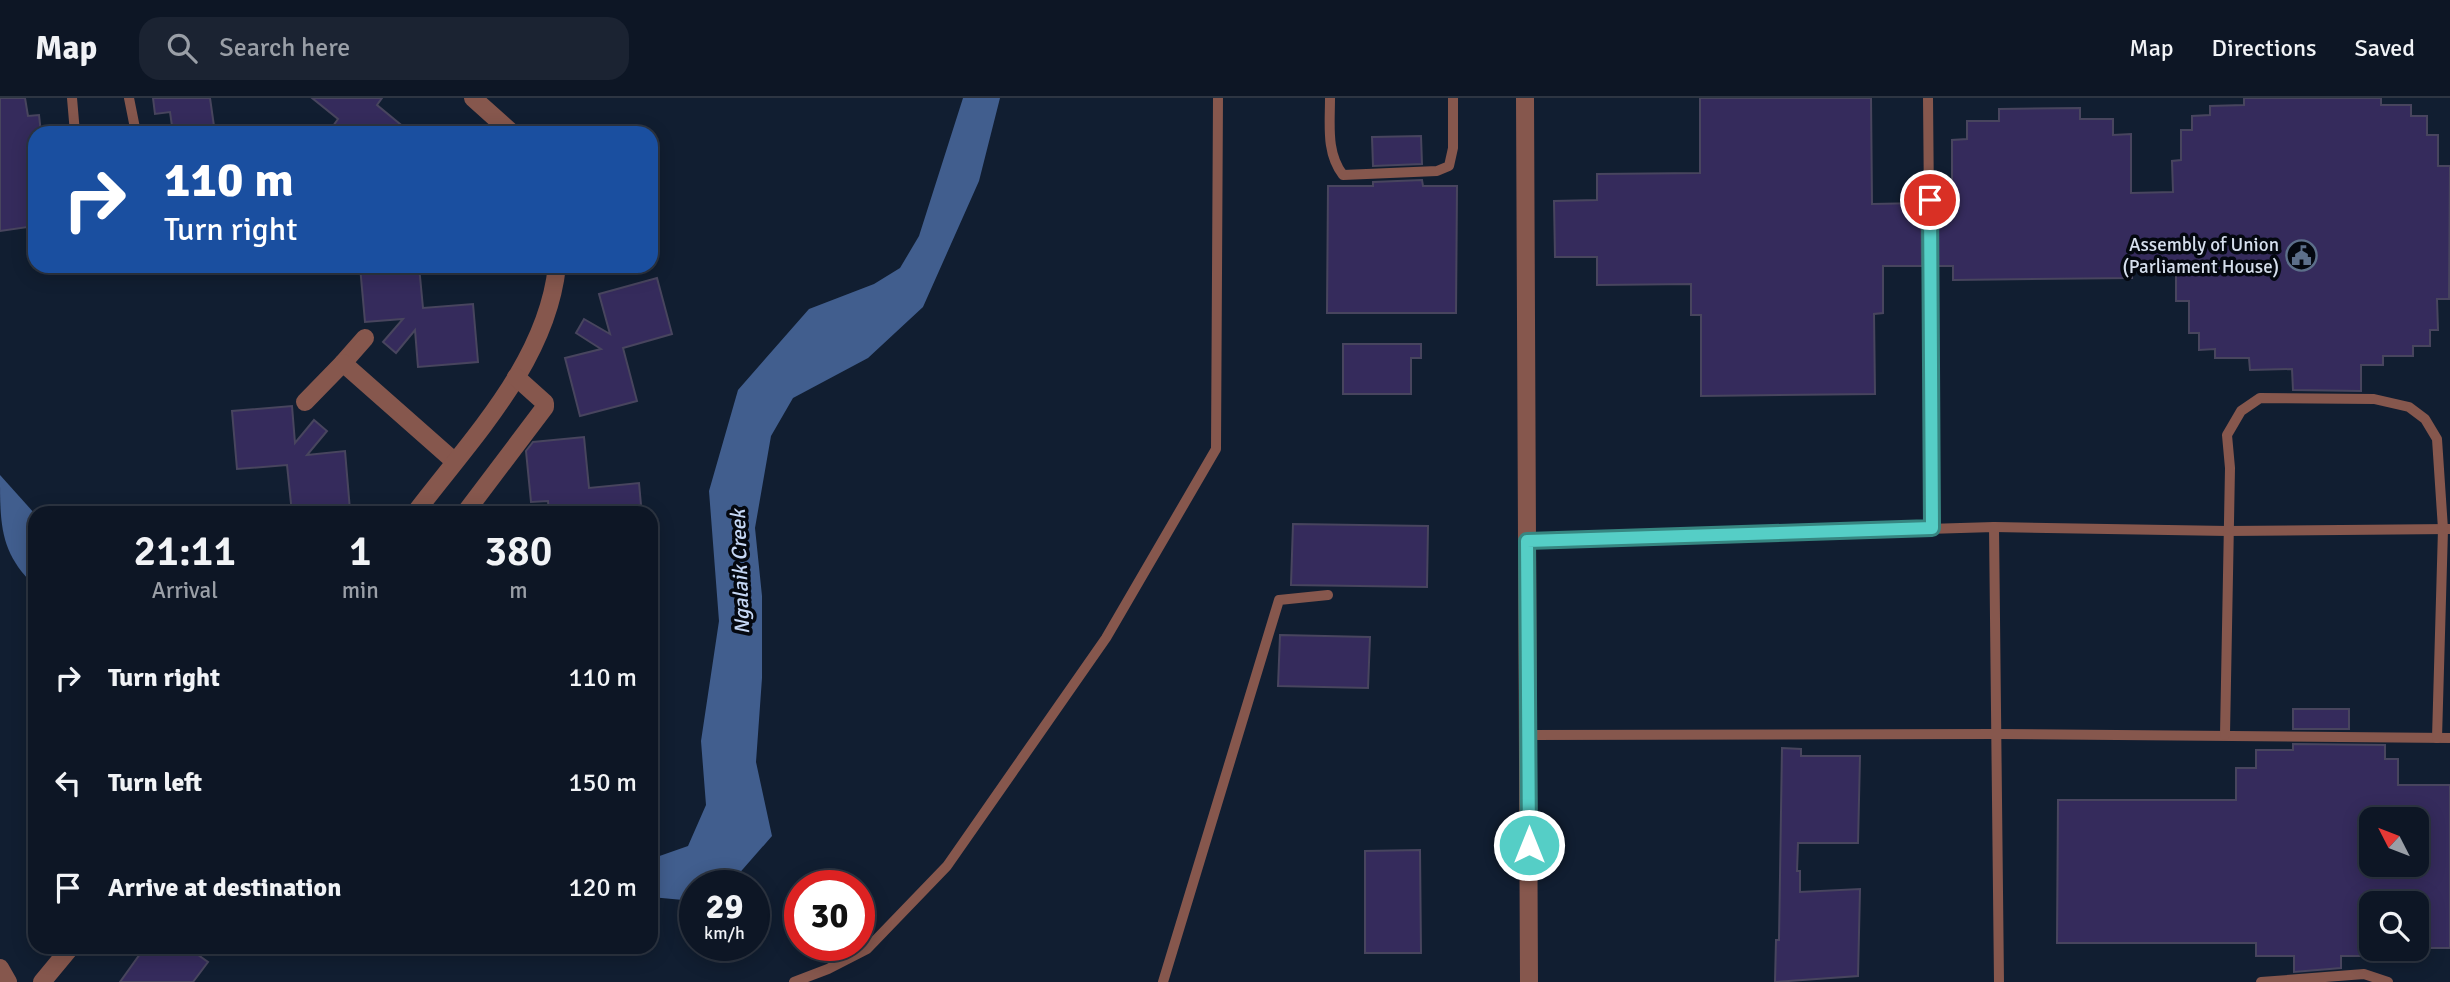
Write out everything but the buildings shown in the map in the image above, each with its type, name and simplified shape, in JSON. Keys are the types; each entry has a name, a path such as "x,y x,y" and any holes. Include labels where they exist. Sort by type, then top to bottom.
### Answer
{"street":[{"path":"473,98 504,126"},
{"path":"1525,98 1529,982"},
{"path":"420,506 516,377 547,321 556,273"},
{"path":"305,402 365,338"},
{"path":"343,363 454,461"},
{"path":"470,506 545,407 545,403 516,377"},
{"path":"42,982 65,954"},
{"path":"0,968 8,982"}],"lane":[{"path":"72,98 74,126"},
{"path":"129,98 135,126"},
{"path":"794,982 828,969 867,948 947,866 1106,638 1216,449 1218,98"},
{"path":"1330,98 1331,150 1334,163 1343,175 1437,171 1448,166 1453,148 1453,98"},
{"path":"1928,98 1932,528"},
{"path":"2225,735 2227,435 2241,411 2260,398 2374,399 2409,407 2425,419 2437,439 2446,529 2437,738"},
{"path":"1527,541 1994,527 2228,531 2446,529"},
{"path":"1994,527 1999,982"},
{"path":"1163,982 1279,600 1328,596"},
{"path":"1528,735 1996,734 2450,738"},
{"path":"2261,982 2364,974 2388,982"}],"water":[{"name":"Ngalaik Creek","path":"963,98 1000,98 979,181 923,307 868,358 793,398 771,436 755,528 762,596 762,678 756,762 772,836 742,870 679,870 679,900 658,898 658,857 688,846 706,805 701,741 719,621 709,491 738,390 809,309 874,284 900,268 919,236"},
{"path":"0,475 28,506 28,579 9,550 4,537"}],"place":[{"name":"Assembly of Union (Parliament House)","path":"2302,255"}],"route":[{"path":"1529,845 1527,541 1932,528 1930,200"}]}
